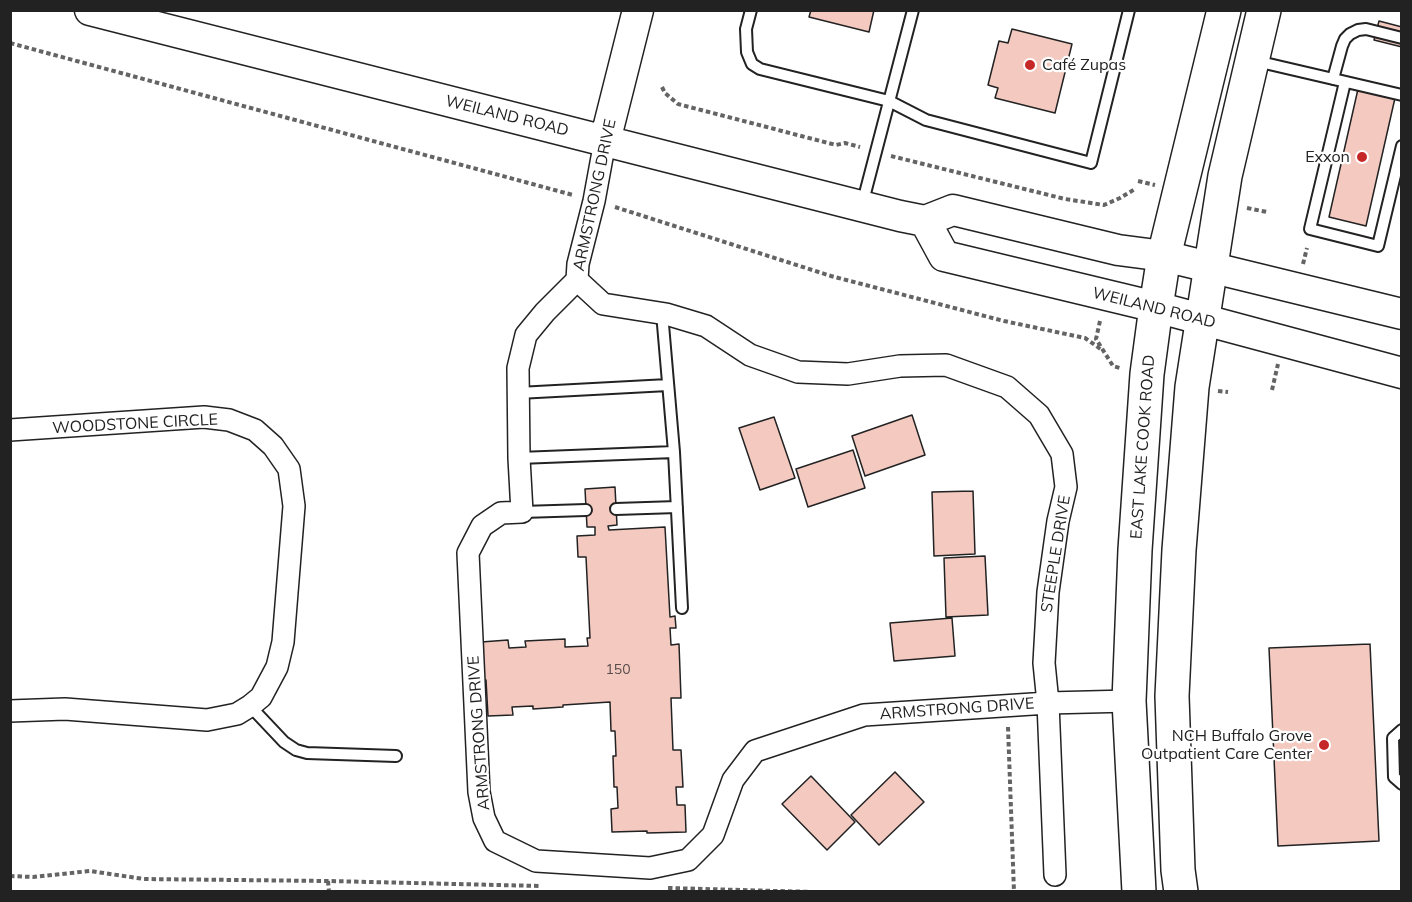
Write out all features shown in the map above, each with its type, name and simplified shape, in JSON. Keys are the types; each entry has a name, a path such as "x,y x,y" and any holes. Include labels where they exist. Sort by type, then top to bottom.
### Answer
{"main road":[{"name":"WEILAND ROAD","path":"90,10 925,221 944,256 1156,307 1401,373"},
{"name":"ARMSTRONG DRIVE","path":"605,141 638,10"},
{"name":"EAST LAKE COOK ROAD","path":"1138,891 1129,701 1135,550 1148,374 1164,256 1224,10"},
{"path":"1181,891 1178,870 1172,696 1179,550 1191,398 1225,176 1264,10"},
{"path":"925,221 953,210 1118,250 1164,256 1401,314"}],"street":[{"name":"ARMSTRONG DRIVE","path":"605,141 594,201 578,264 577,280 544,312 526,334 518,368 522,512 501,513 482,526 468,553 479,792 484,818 495,841 536,861 650,868 688,860 713,835 733,780 755,751 864,715 1007,705 1129,701"},
{"name":"STEEPLE DRIVE","path":"577,280 603,304 662,313 706,326 750,355 798,372 848,374 900,366 946,365 1007,387 1039,415 1062,454 1066,487 1058,521 1048,592 1044,663 1048,703 1055,875"},
{"name":"WOODSTONE CIRCLE","path":"10,430 204,417 229,420 255,430 273,446 290,470 294,506 283,642 277,667 267,687 261,697 250,705 237,714 207,720 65,709 10,711"}],"lane":[{"path":"751,10 746,29 747,52 752,64 760,69 889,101 926,120 1091,163 1129,10"},
{"path":"862,205 913,10"},
{"path":"1333,79 1342,46 1350,34 1366,29 1401,38"},
{"path":"1253,60 1401,95"},
{"path":"1345,82 1310,230 1378,246 1401,146"},
{"path":"662,313 674,452 682,608"},
{"path":"518,393 668,385"},
{"path":"519,458 674,452"},
{"path":"616,509 677,507"},
{"path":"522,512 586,510"},
{"path":"250,705 284,742 296,750 307,753 396,756"},
{"path":"1401,730 1393,738 1394,777 1401,784"}],"path":[{"path":"10,43 594,201 831,276 1004,321 1085,338 1102,350"},
{"path":"662,87 665,93 678,104 836,145 845,143 908,161 1065,199 1104,205 1135,189"},
{"path":"1007,705 1014,891"},
{"path":"10,876 33,877 90,871 144,879 552,886"},
{"path":"328,881 329,891"},
{"path":"658,888 814,891"}],"building":[{"path":"811,10 874,10 869,32 809,17"},
{"path":"1379,21 1402,27 1402,47 1374,40"},
{"name":"Café Zupas","path":"1012,29 1072,44 1055,113 995,98 998,88 988,85 999,41 1008,43"},
{"name":"Exxon","path":"1358,89 1395,98 1366,226 1329,217"},
{"path":"912,415 925,455 865,476 852,436"},
{"path":"774,417 795,478 760,490 739,428"},
{"path":"853,450 865,488 808,507 796,469"},
{"path":"615,487 617,525 608,526 609,530 665,527 670,617 675,616 676,628 670,628 671,645 679,644 681,698 671,698 673,750 681,750 683,787 676,787 677,805 685,805 686,832 612,832 611,809 618,808 617,787 614,787 615,731 611,731 610,702 533,709 533,706 512,707 513,715 488,716 481,642 508,640 509,648 526,647 525,641 565,639 565,647 588,646 587,638 590,638 586,557 578,557 577,536 595,535 595,527 587,527 585,489"},
{"path":"973,491 975,554 934,556 932,492"},
{"path":"985,556 988,615 946,617 944,558"},
{"path":"952,618 955,656 894,661 890,623"},
{"name":"NCH Buffalo Grove Outpatient Care Center","path":"1370,644 1379,841 1278,846 1269,648"},
{"path":"895,772 924,802 879,845 851,815"},
{"path":"811,776 855,822 827,850 782,804"}],"place":[{"name":"Café Zupas","path":"1030,65"},
{"name":"Exxon","path":"1362,157"},
{"name":"NCH Buffalo Grove Outpatient Care Center","path":"1324,745"}]}
